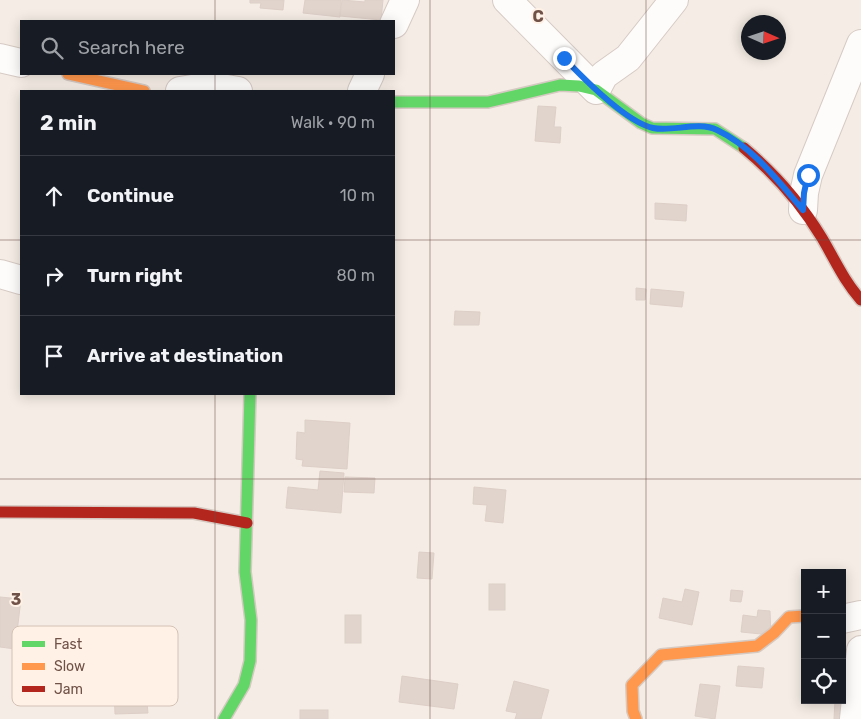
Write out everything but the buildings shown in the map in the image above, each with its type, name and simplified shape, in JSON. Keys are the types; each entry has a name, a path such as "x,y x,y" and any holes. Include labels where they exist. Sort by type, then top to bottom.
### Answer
{"street":[{"path":"395,22 405,0"},
{"path":"507,0 596,90 641,124 652,128 714,129 728,136 762,163 803,210 822,238 847,285 861,299"},
{"path":"596,90 604,75 628,58 674,0"},
{"path":"803,210 805,185 811,166 861,44"},
{"path":"0,58 20,63"},
{"path":"72,75 140,90"},
{"path":"362,90 370,75"},
{"path":"395,102 488,102 560,85 596,90"},
{"path":"186,90 210,86 232,90"},
{"path":"0,274 20,280"},
{"path":"224,719 244,685 250,661 250,620 245,572 250,395"},
{"path":"0,512 194,513 247,522"},
{"path":"846,618 861,614"},
{"path":"636,719 633,711 632,685 661,655 757,646 774,633 789,617 801,616"},
{"path":"854,719 861,650"}],"traffic: fast":[{"path":"395,102 488,102 560,85 579,86 596,90 641,123 652,128 715,129 744,148"},
{"path":"224,719 244,685 250,661 251,620 245,572 250,395"}],"traffic: slow":[{"path":"72,75 140,90"},
{"path":"636,719 633,711 632,685 661,655 757,646 774,633 789,617 801,616"}],"traffic: jam":[{"path":"744,148 777,179 796,202 822,238 845,278 861,300"},
{"path":"0,512 194,513 247,523"}],"route":[{"path":"564,58 596,90 641,124 662,129 714,129 728,136 762,163 803,210 805,185 808,175"}]}
